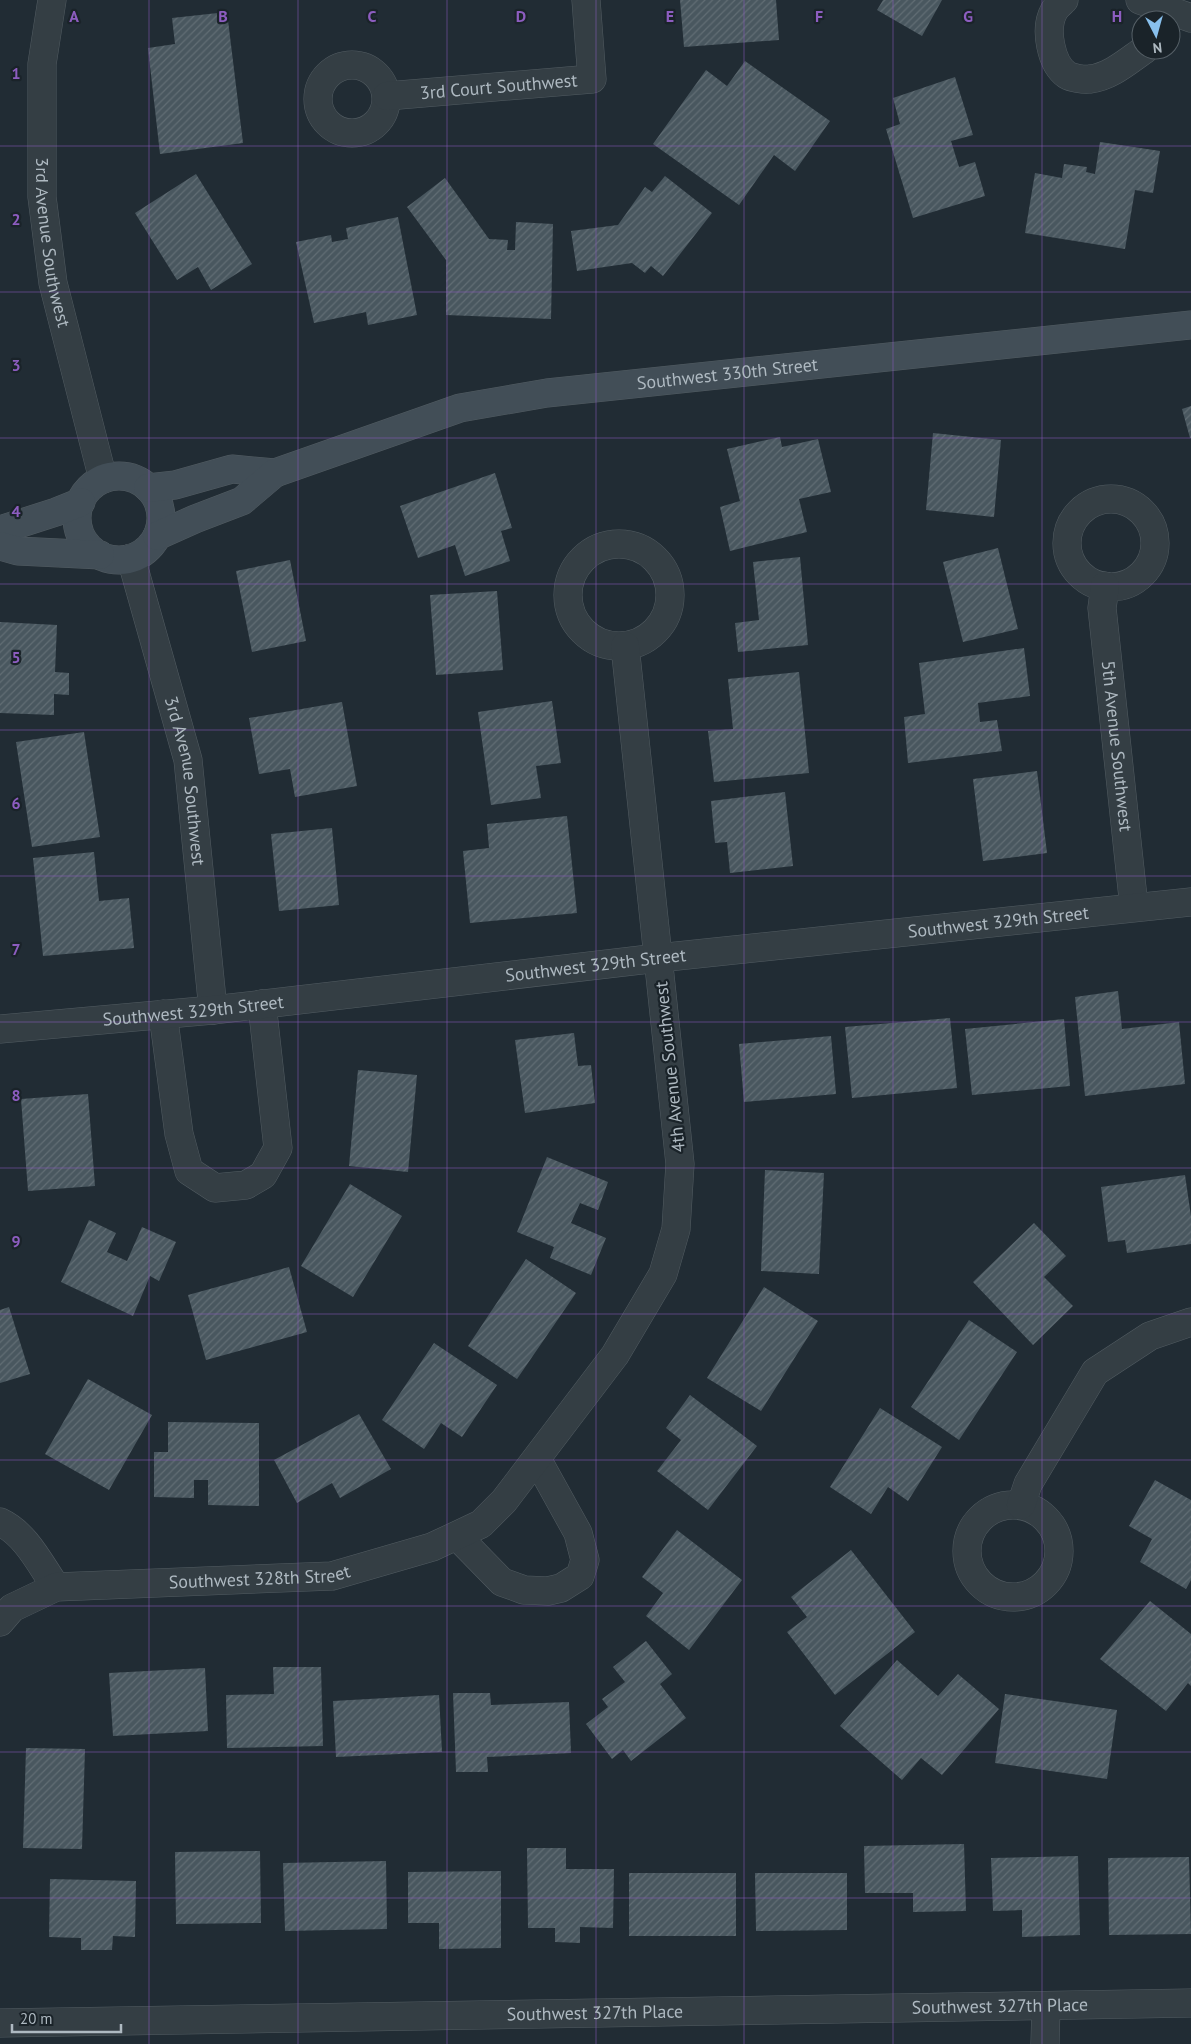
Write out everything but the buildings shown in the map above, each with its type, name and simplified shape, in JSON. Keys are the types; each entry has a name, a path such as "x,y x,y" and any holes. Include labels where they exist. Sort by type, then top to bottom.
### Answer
{"street":[{"name":"3rd Avenue Southwest","path":"52,0 42,64 42,197 53,283 103,479"},
{"name":"3rd Court Southwest","path":"386,96 592,79 586,0"},
{"path":"1064,0 1054,12 1050,25 1050,43 1059,67 1069,76 1090,79 1110,73 1131,59"},
{"path":"1140,0 1191,18"},
{"name":"Southwest 330th Street","path":"157,536 242,501 275,473 460,408 547,393 1191,325"},
{"name":"Southwest 330th Street","path":"148,488 175,485 232,469 275,473"},
{"path":"117,476 132,478 148,488 154,495 160,508 161,522 157,536 150,547 131,558 113,560 100,555 89,547 82,537 77,524 78,510 81,502 91,487 103,479 117,476"},
{"path":"0,530 81,502"},
{"path":"0,546 18,551 100,555"},
{"name":"3rd Avenue Southwest","path":"131,558 188,760 213,1010"},
{"name":"5th Avenue Southwest","path":"1105,586 1102,608 1134,907"},
{"name":"4th Avenue Southwest","path":"615,1355 663,1274 676,1229 680,1164 625,646"},
{"name":"Southwest 329th Street","path":"0,1029 213,1010 658,958 1191,902"},
{"path":"163,1014 179,1134 189,1172 215,1188 246,1185 263,1175 278,1148 262,1004"},
{"path":"1021,1505 1028,1484 1095,1372 1150,1336 1191,1322"},
{"name":"Southwest 328th Street","path":"56,1587 332,1576 432,1547 481,1524 504,1501 615,1355"},
{"path":"457,1536 502,1582 524,1590 555,1590 562,1588 580,1576 584,1560 578,1533 537,1459"},
{"path":"0,1522 10,1527 22,1538 56,1587 12,1608 0,1622"},
{"name":"Southwest 327th Place","path":"0,2022 1191,2004"},
{"path":"1045,2044 1046,2006"}]}
